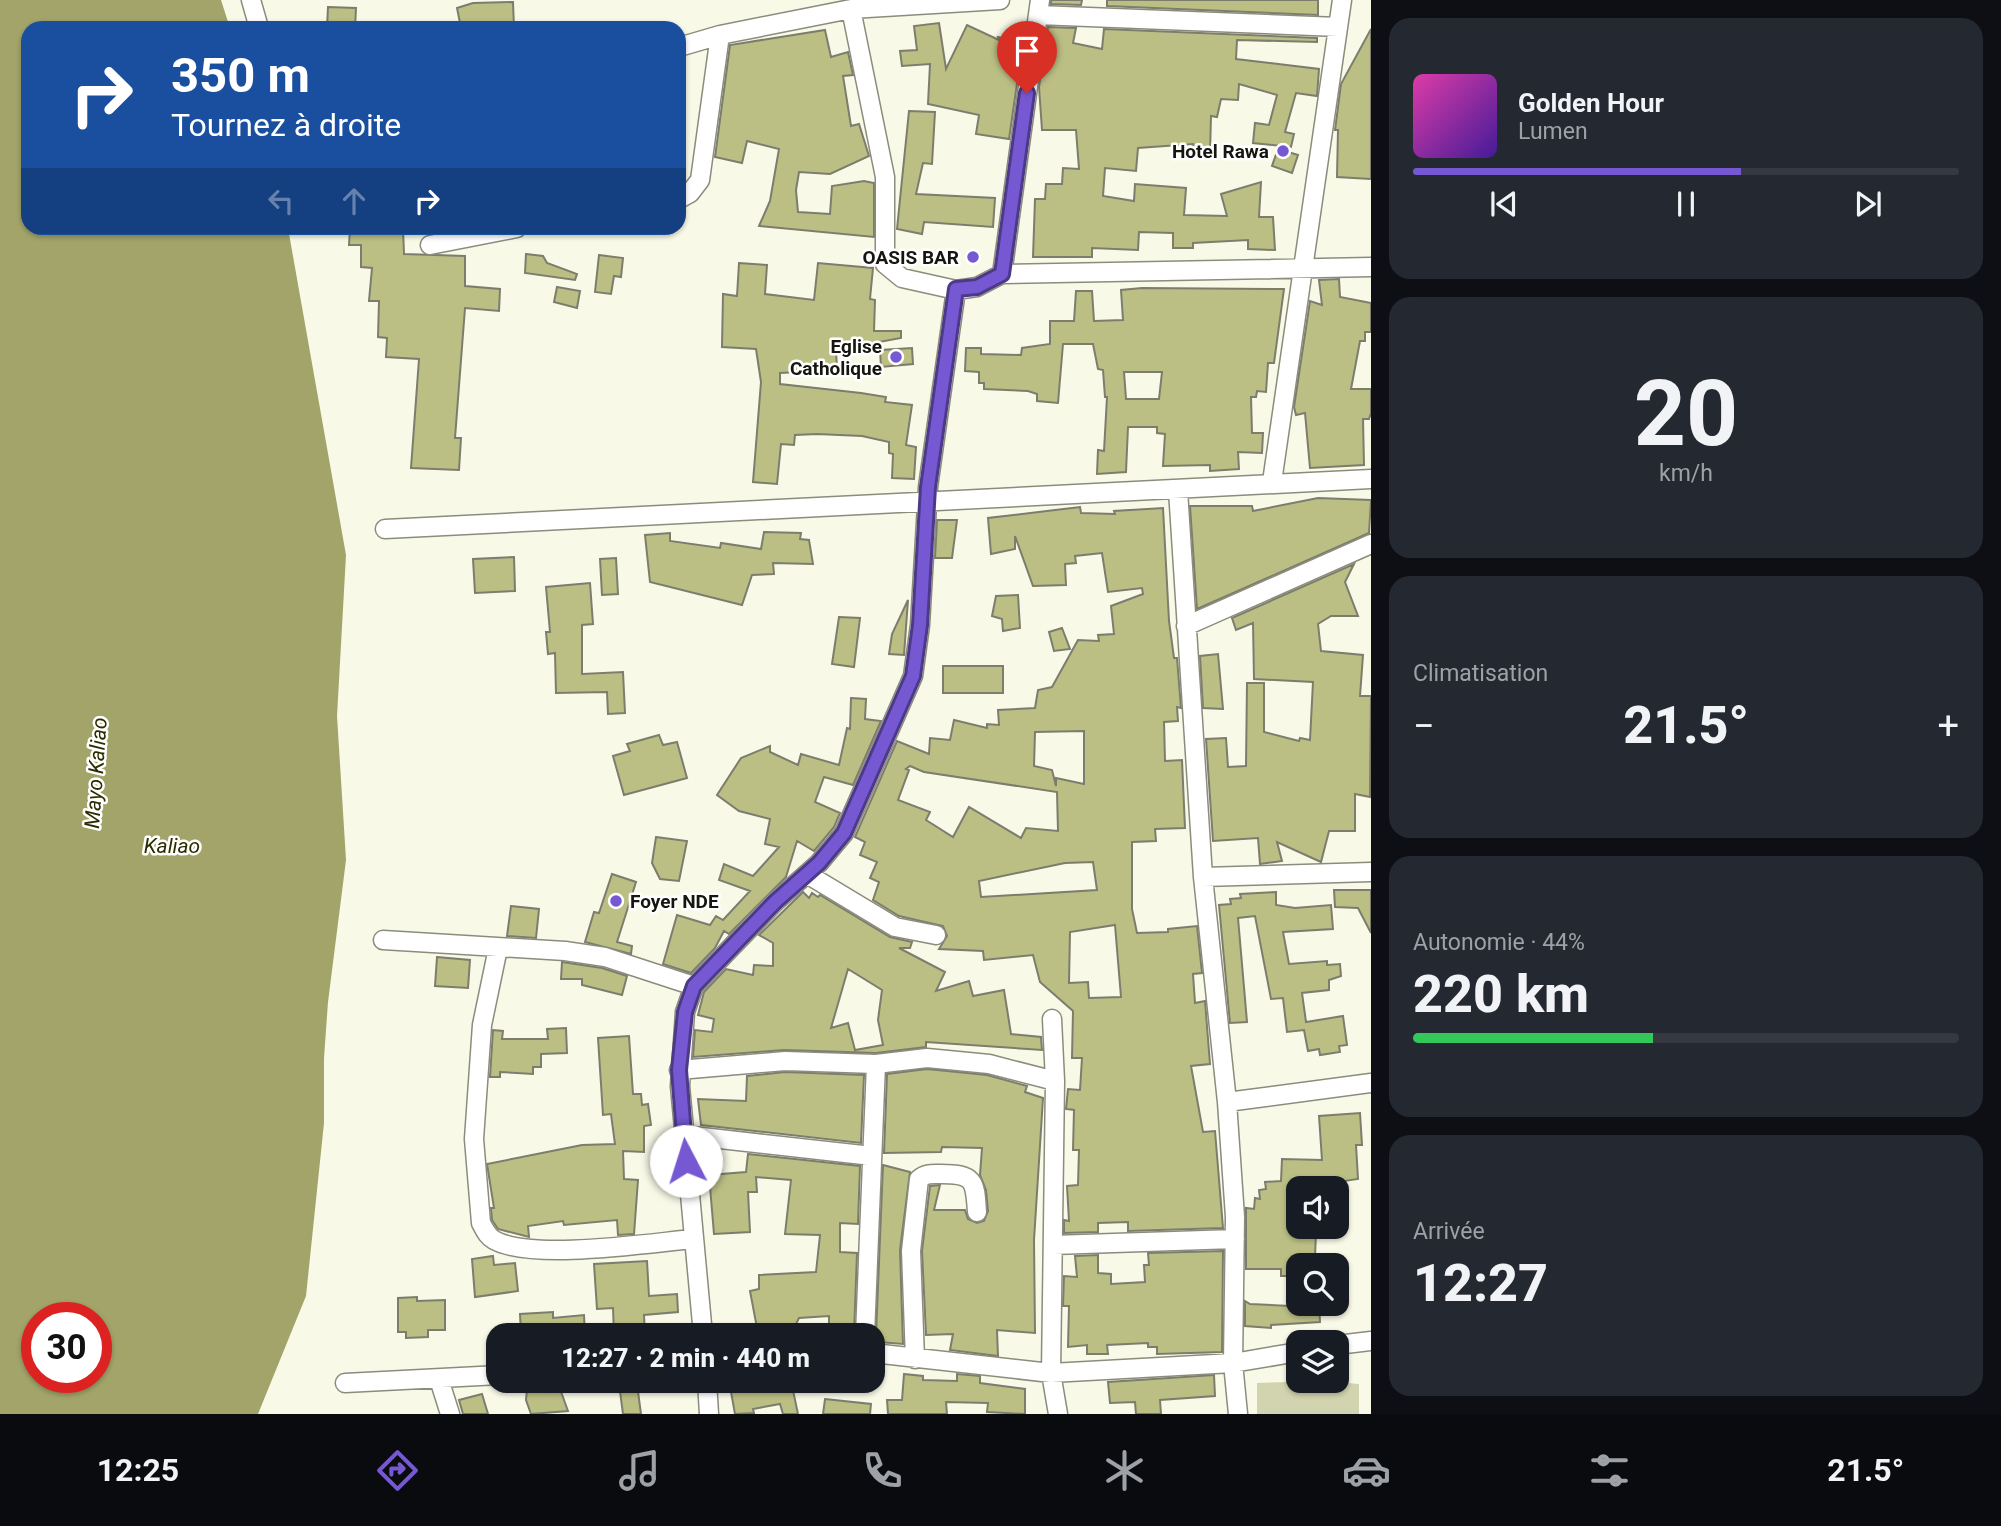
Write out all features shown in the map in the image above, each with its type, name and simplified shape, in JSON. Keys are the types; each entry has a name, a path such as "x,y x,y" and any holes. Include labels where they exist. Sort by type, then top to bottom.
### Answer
{"street":[{"path":"251,0 257,21"},
{"path":"686,45 720,35 851,9 1000,0"},
{"path":"1272,482 1342,0"},
{"path":"1002,274 1039,8 1338,27"},
{"path":"851,9 885,177 885,264 902,278 956,289 977,287 1002,274 1371,267"},
{"path":"686,195 702,172 720,35"},
{"path":"430,245 481,235"},
{"path":"702,1323 679,1070 685,1012 694,986 807,874 844,833 913,676 920,625 928,501 956,289"},
{"path":"386,529 1371,479"},
{"path":"1178,490 1203,877 1227,1102 1235,1239 1233,1363 1238,1414"},
{"path":"1186,626 1371,544"},
{"path":"1203,877 1371,873"},
{"path":"807,874 895,927 911,933 936,935"},
{"path":"383,940 565,951 605,957 694,986"},
{"path":"498,948 482,1026 474,1139 481,1223 486,1233 508,1245 573,1250 693,1239"},
{"path":"1052,1019 1055,1081 1051,1374 1058,1414"},
{"path":"679,1070 785,1061 876,1064 927,1058 989,1064 1055,1081"},
{"path":"865,1323 876,1064"},
{"path":"1227,1102 1371,1083"},
{"path":"684,1135 872,1156"},
{"path":"915,1359 911,1251 919,1180 926,1174 961,1174 968,1178 976,1190 977,1212"},
{"path":"1053,1245 1235,1239"},
{"path":"1349,1344 1371,1341"},
{"path":"885,1355 1051,1374 1233,1363 1286,1354"},
{"path":"345,1382 486,1376"},
{"path":"439,1379 450,1414"},
{"path":"708,1393 709,1414"}],"shaded area":[{"path":"1286,1382 1286,1393 1349,1393 1349,1383 1359,1384 1359,1414 1257,1414 1257,1383"}],"water":[{"name":"Kaliao","path":"0,0 221,0 228,21 21,21 21,235 289,235 346,555 337,716 346,860 328,1002 324,1058 324,1123 306,1296 258,1414 0,1414"}],"building":[{"path":"1051,0 1082,0 1081,5 1051,4"},
{"path":"1107,0 1318,0 1318,15 1107,6"},
{"path":"513,2 514,21 460,21 457,8 473,3"},
{"path":"328,7 356,8 355,21 327,21"},
{"path":"939,23 946,69 967,25 999,40 998,37 1023,42 1009,139 976,134 979,115 928,104 930,64 902,66 900,51 917,50 914,26"},
{"path":"1048,27 1076,28 1073,43 1102,49 1104,29 1317,38 1317,42 1237,40 1236,59 1319,69 1317,96 1296,93 1285,132 1294,134 1291,147 1253,143 1255,123 1269,125 1277,95 1239,84 1238,100 1221,99 1217,117 1211,116 1210,154 1192,153 1193,144 1138,148 1136,171 1105,168 1103,196 1134,201 1135,184 1186,188 1184,215 1227,216 1221,194 1261,182 1259,217 1273,217 1275,250 1248,249 1248,240 1193,243 1193,248 1173,248 1173,233 1139,232 1138,250 1092,248 1092,257 1033,257 1035,199 1045,199 1046,184 1062,184 1063,168 1079,169 1076,130 1042,130 1039,87"},
{"path":"1371,29 1371,179 1337,177 1338,130 1335,130 1341,84"},
{"path":"825,30 831,57 848,52 853,75 843,76 851,126 859,124 869,156 830,174 799,172 796,190 798,212 830,214 832,186 864,181 874,183 874,237 759,226 770,201 779,149 747,141 742,163 715,157 730,45"},
{"path":"909,111 935,112 932,164 923,163 916,194 995,198 993,227 924,222 922,234 897,229"},
{"path":"1278,149 1298,155 1292,173 1272,166"},
{"path":"350,235 403,235 404,254 465,256 465,286 500,289 499,311 465,308 455,438 461,438 459,470 411,468 419,359 386,357 387,338 378,337 379,301 369,301 372,268 361,267 361,245 349,245"},
{"path":"526,254 543,256 547,263 577,274 575,280 525,273"},
{"path":"599,255 623,258 621,277 614,276 611,294 595,292"},
{"path":"739,263 767,265 765,294 814,300 818,263 873,268 870,299 875,300 874,331 901,331 901,338 836,350 837,370 780,373 780,384 861,393 886,397 885,402 912,405 906,445 916,447 914,479 892,478 893,454 889,453 889,442 862,436 817,434 795,435 794,445 781,444 777,484 753,482 761,382 756,349 722,347 723,294 737,296"},
{"path":"1339,279 1340,297 1371,303 1371,332 1365,332 1365,341 1360,341 1351,389 1371,389 1371,413 1369,419 1363,419 1364,465 1310,468 1305,413 1296,415 1294,407 1310,301 1322,305 1319,280"},
{"path":"557,287 580,291 577,308 554,302"},
{"path":"1284,289 1274,363 1268,363 1266,392 1257,391 1256,397 1251,397 1252,433 1263,433 1262,453 1238,452 1239,469 1210,471 1210,465 1163,466 1165,434 1157,433 1157,427 1128,427 1126,472 1097,474 1098,450 1104,451 1107,397 1103,370 1098,369 1093,344 1063,344 1058,403 1037,401 1037,394 1028,391 984,389 984,383 979,383 979,372 965,371 966,348 981,348 981,354 1021,355 1022,348 1050,344 1050,321 1074,321 1076,291 1092,291 1094,321 1123,320 1121,290","holes":["1124,372 1162,372 1159,399 1126,399"]},
{"name":"Eglise Catholique","path":"912,348 913,364 881,367 880,350"},
{"path":"1318,498 1371,500 1369,533 1197,609 1190,506 1252,506 1253,511"},
{"path":"1080,507 1081,513 1115,514 1114,511 1163,508 1169,621 1174,658 1177,658 1181,708 1177,707 1178,721 1164,722 1165,761 1182,760 1185,828 1155,829 1156,841 1132,842 1132,909 1137,933 1168,932 1168,929 1197,926 1202,973 1193,974 1195,1003 1205,1001 1210,1064 1191,1066 1203,1132 1215,1131 1223,1228 1128,1231 1128,1222 1098,1223 1098,1232 1064,1233 1064,1220 1069,1221 1067,1186 1078,1185 1079,1150 1073,1150 1074,1110 1066,1109 1068,1089 1080,1090 1082,1058 1072,1058 1073,1011 1040,982 1033,955 984,960 983,951 939,949 947,936 943,926 899,916 873,900 879,882 870,878 877,862 860,855 865,842 855,837 897,741 929,754 930,738 950,740 954,720 987,728 987,724 999,725 998,710 1035,708 1038,690 1052,687 1078,640 1099,641 1098,635 1114,634 1111,606 1143,594 1142,588 1108,592 1102,553 1075,556 1076,563 1065,564 1066,585 1033,586 1015,536 1015,549 991,554 988,518","holes":["1084,731 1084,784 1056,778 1056,786 1052,770 1034,766 1035,732","910,766 924,772 1057,792 1058,831 1026,828 1021,838 969,807 953,837 926,820 930,812 898,800 909,770 906,769","1093,862 1097,890 981,897 979,881 1065,863","1115,925 1121,997 1089,998 1088,982 1069,983 1070,932"]},
{"path":"937,520 957,520 952,558 935,558"},
{"path":"764,532 801,533 800,539 809,540 813,564 773,563 774,574 752,575 742,605 650,582 645,535 670,533 670,541 720,548 721,543 761,549"},
{"path":"514,557 515,591 475,593 473,559"},
{"path":"616,558 618,594 602,595 600,559"},
{"path":"1354,564 1345,582 1358,616 1331,616 1318,624 1321,651 1363,655 1360,696 1371,696 1370,797 1355,794 1355,831 1329,831 1321,862 1277,842 1282,861 1260,864 1258,838 1213,841 1206,739 1226,738 1228,767 1246,766 1247,683 1264,683 1264,732 1299,741 1300,738 1310,740 1313,682 1254,679 1253,623 1236,630 1232,618"},
{"path":"590,583 593,624 582,625 582,674 623,672 625,713 608,714 607,692 556,693 555,653 548,654 546,632 550,632 546,587"},
{"path":"1018,595 1020,628 1003,631 1002,619 992,616 996,596"},
{"path":"908,600 904,655 889,654 892,634"},
{"path":"839,617 860,618 854,667 832,664"},
{"path":"1062,628 1070,649 1054,651 1049,632"},
{"path":"1218,654 1223,709 1203,708 1200,656"},
{"path":"943,666 1003,666 1003,693 943,693"},
{"path":"851,698 866,699 865,719 881,721 853,785 824,777 815,802 840,813 834,827 814,851 797,841 786,877 729,934 724,931 715,948 691,973 663,964 677,915 710,925 716,916 723,920 750,891 719,880 724,864 753,876 779,847 765,844 770,819 739,811 717,795 741,758 770,746 770,752 798,765 801,754 839,765 847,728 850,729"},
{"path":"659,735 663,745 677,742 687,778 624,795 613,756 630,751 627,744"},
{"path":"656,837 687,841 679,881 660,879 652,863"},
{"path":"612,874 636,882 617,942 632,946 631,954 585,942 594,912 599,913"},
{"path":"1334,890 1371,890 1371,933 1358,908 1335,907"},
{"path":"803,892 809,898 812,893 818,897 820,895 890,937 912,942 910,948 899,948 945,972 936,991 969,981 973,996 1004,990 1011,1034 1041,1037 1042,1050 926,1042 926,1047 876,1053 784,1050 693,1057 695,1030 712,1032 714,1019 698,1015 704,992 726,969 753,975 754,965 773,966 773,943 759,935","holes":["848,969 882,990 878,1020 883,1045 855,1050 848,1023 831,1028"]},
{"path":"1276,892 1276,905 1295,908 1331,905 1333,929 1283,932 1289,964 1327,961 1327,965 1340,964 1341,976 1329,980 1329,990 1302,993 1306,1022 1343,1016 1347,1045 1339,1046 1340,1052 1320,1055 1319,1049 1308,1051 1304,1030 1287,1032 1283,998 1271,999 1255,916 1238,918 1247,1022 1230,1023 1219,905 1231,904 1230,899 1241,898 1240,894"},
{"path":"511,906 539,909 536,938 507,936"},
{"path":"437,957 470,960 468,988 435,986"},
{"path":"562,962 602,968 627,976 622,995 582,985 582,979 561,979"},
{"path":"566,1028 567,1053 541,1054 541,1067 533,1067 533,1074 500,1072 500,1077 490,1077 493,1030 503,1031 502,1039 548,1039 547,1029"},
{"path":"629,1036 633,1094 641,1094 642,1105 648,1104 651,1125 644,1126 644,1152 623,1151 624,1179 638,1180 634,1234 618,1235 617,1220 564,1225 563,1221 528,1226 529,1237 498,1229 492,1220 491,1208 494,1208 487,1164 582,1145 615,1144 611,1114 603,1115 598,1038"},
{"path":"927,1069 987,1075 1027,1086 1025,1092 1043,1098 1034,1240 1035,1333 997,1330 998,1356 950,1350 953,1334 926,1335 922,1251 930,1186 940,1185 934,1210 965,1210 968,1219 977,1223 984,1221 988,1211 986,1190 980,1175 982,1148 942,1147 941,1152 884,1153 887,1074"},
{"path":"785,1072 864,1075 861,1143 701,1125 698,1099 746,1101 747,1076"},
{"path":"1360,1113 1362,1145 1356,1145 1358,1179 1349,1180 1349,1176 1286,1176 1286,1239 1316,1239 1315,1253 1286,1253 1286,1276 1281,1276 1281,1269 1246,1269 1246,1208 1254,1209 1255,1198 1260,1199 1259,1190 1266,1189 1265,1182 1281,1181 1282,1159 1322,1160 1319,1116"},
{"path":"748,1154 860,1166 858,1224 840,1223 840,1252 857,1253 854,1323 829,1323 829,1316 799,1318 796,1323 756,1323 750,1291 759,1289 759,1275 816,1272 820,1235 785,1234 791,1180 756,1177 757,1192 748,1192 750,1232 714,1234 709,1175 746,1172"},
{"path":"883,1165 910,1172 900,1250 903,1344 885,1342 885,1323 876,1323"},
{"path":"1223,1251 1222,1352 1157,1354 1157,1347 1148,1347 1148,1343 1107,1345 1108,1354 1087,1354 1087,1345 1068,1347 1069,1306 1063,1306 1064,1276 1077,1277 1075,1256 1098,1255 1098,1273 1111,1274 1111,1284 1145,1282 1144,1265 1149,1265 1148,1253"},
{"path":"493,1256 494,1265 515,1263 518,1291 475,1297 472,1259"},
{"path":"647,1261 649,1296 677,1294 678,1312 644,1315 644,1323 614,1323 613,1308 597,1309 594,1264"},
{"path":"417,1297 417,1301 445,1300 445,1330 428,1330 428,1337 406,1338 406,1332 398,1332 398,1298"},
{"path":"1245,1301 1250,1304 1286,1306 1286,1316 1320,1316 1320,1322 1271,1325 1271,1328 1245,1326"},
{"path":"553,1312 553,1318 584,1315 584,1323 520,1323 520,1314"},
{"path":"904,1374 923,1376 923,1380 957,1381 957,1374 980,1376 980,1383 1025,1389 1025,1414 987,1412 988,1403 946,1402 947,1414 888,1414 887,1400 902,1400"},
{"path":"1214,1375 1215,1396 1160,1400 1161,1414 1136,1414 1135,1402 1110,1403 1108,1382"},
{"path":"527,1393 561,1393 568,1411 531,1414"},
{"path":"620,1393 638,1393 641,1414 623,1414"},
{"path":"731,1393 794,1393 798,1414 783,1414 780,1404 753,1409 754,1413 735,1414"},
{"path":"482,1394 488,1414 463,1414 459,1400"},
{"path":"825,1399 871,1404 870,1414 823,1414"}],"place":[{"name":"Hotel Rawa","path":"1283,151"},
{"name":"OASIS BAR","path":"973,257"},
{"name":"Eglise Catholique","path":"896,357"},
{"name":"Foyer NDE","path":"616,901"}],"route":[{"path":"686,1161 679,1070 685,1012 694,986 775,902 819,863 844,833 913,676 920,625 928,487 956,289 977,287 992,282 1002,274 1027,93"}],"water label":[{"name":"Mayo Kaliao","path":"96,773"}]}
